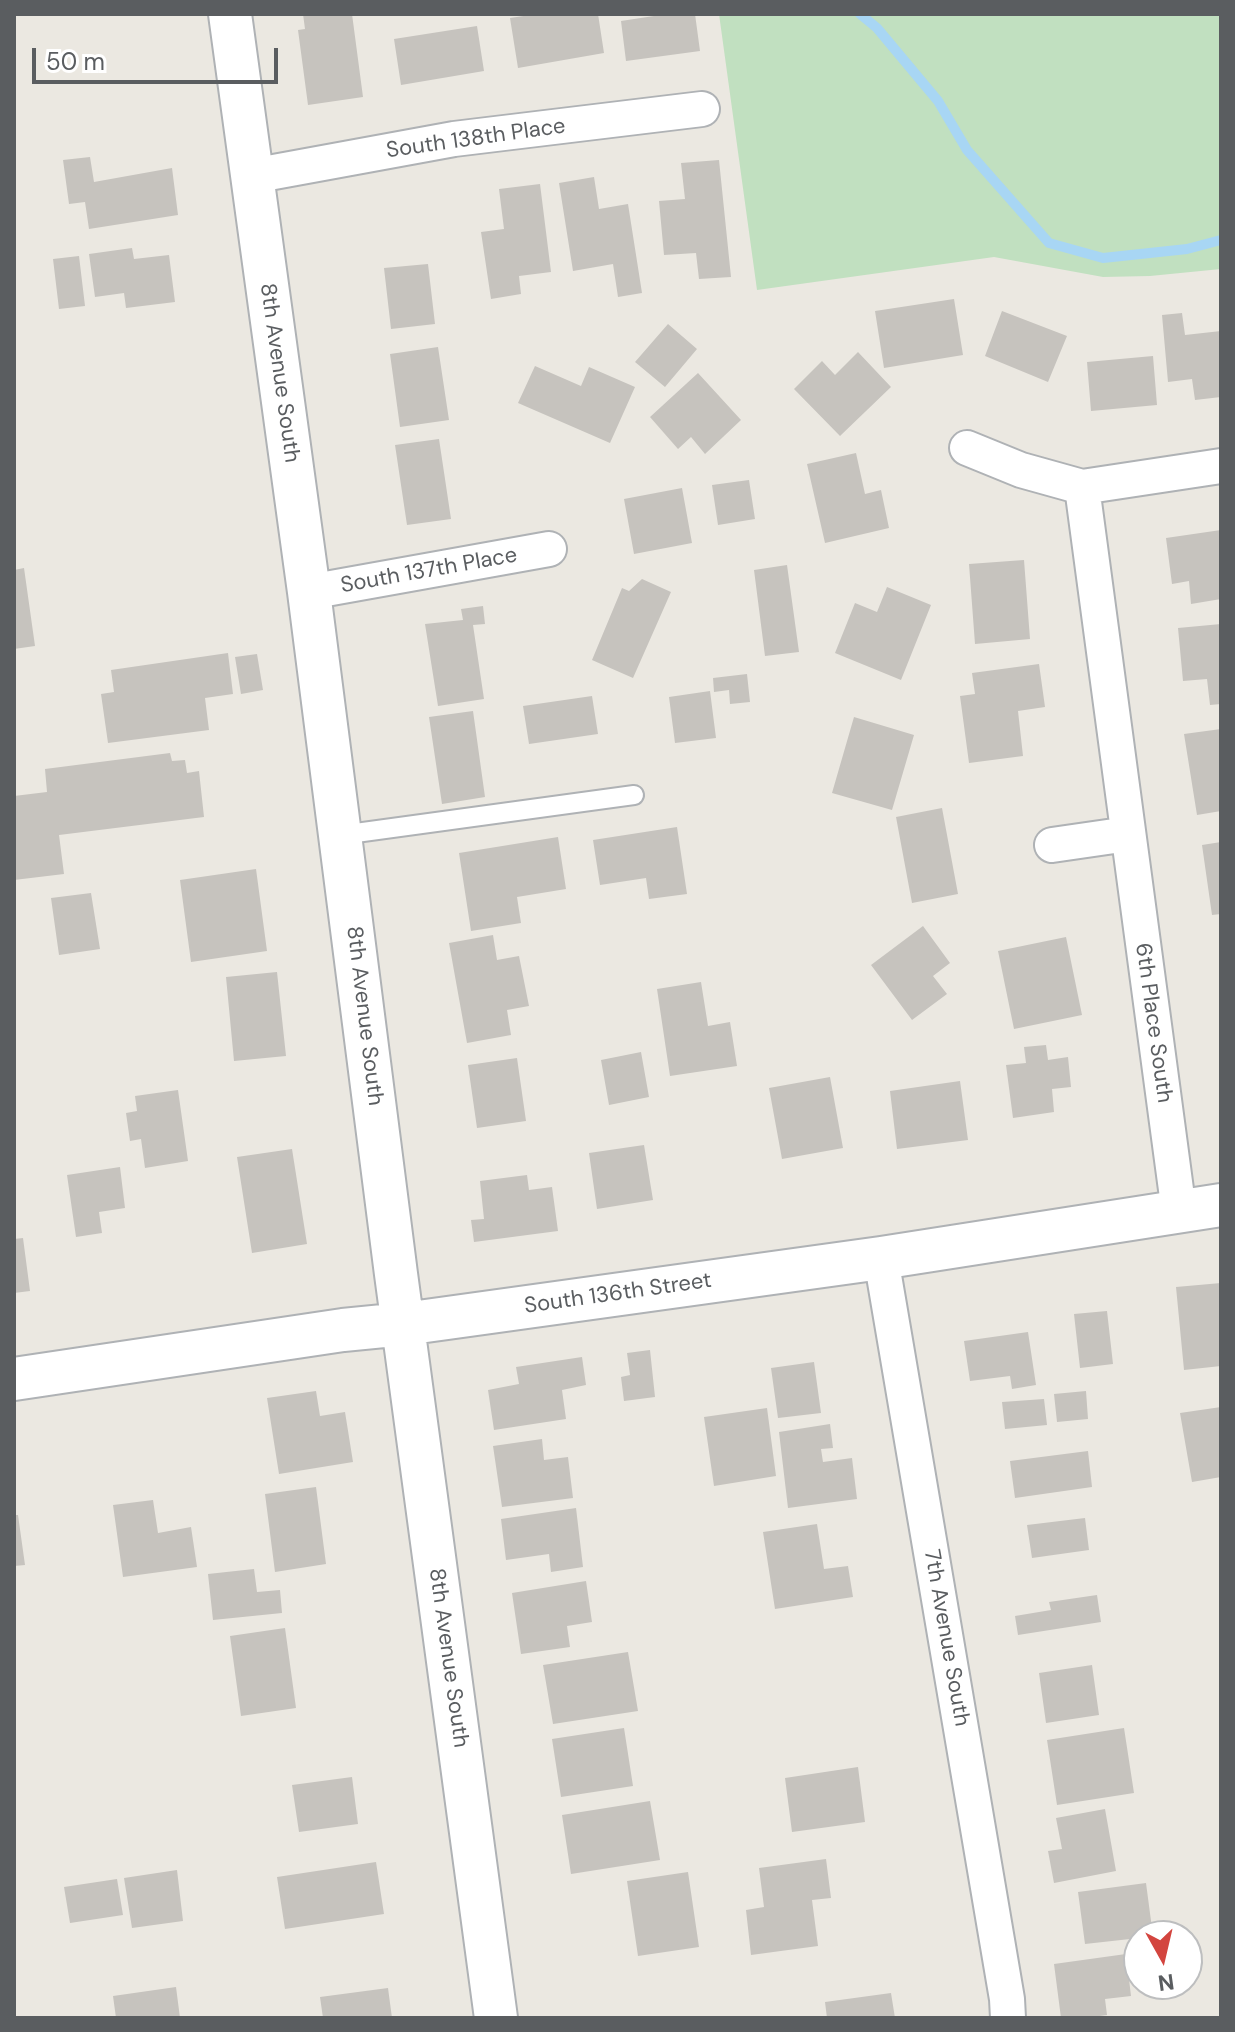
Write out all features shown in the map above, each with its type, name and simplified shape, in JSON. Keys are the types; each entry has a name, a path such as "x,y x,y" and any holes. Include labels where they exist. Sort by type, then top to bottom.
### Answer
{"street":[{"name":"8th Avenue South","path":"230,14 496,2018"},
{"name":"South 138th Place","path":"252,176 454,139 702,109"},
{"path":"967,448 1021,470 1082,487 1221,466"},
{"name":"6th Place South","path":"1082,487 1179,1212"},
{"name":"South 137th Place","path":"309,592 549,549"},
{"path":"1052,845 1128,834"},
{"name":"South 136th Street","path":"14,1379 343,1330 881,1258 1221,1205"},
{"name":"7th Avenue South","path":"881,1258 1008,2018"}],"lane":[{"path":"341,835 634,795"}],"green space":[{"path":"719,14 1221,14 1221,269 1103,277 994,257 757,290"}],"building":[{"path":"303,14 352,14 363,97 308,105 298,30 305,29"},
{"path":"537,14 598,14 604,53 518,68 510,18"},
{"path":"667,14 695,14 700,51 626,61 621,21"},
{"path":"477,26 484,71 401,85 394,39"},
{"path":"90,157 94,182 172,168 178,215 89,229 85,202 69,204 63,160"},
{"path":"719,160 731,277 699,279 696,253 664,255 659,201 685,199 681,163"},
{"path":"594,177 599,209 628,204 642,293 618,297 613,264 573,271 559,183"},
{"path":"540,184 551,272 519,276 521,294 491,299 481,232 504,229 499,189"},
{"path":"132,248 134,259 169,255 175,302 126,308 124,293 95,297 89,254"},
{"path":"79,256 85,306 59,309 53,259"},
{"path":"428,264 435,324 391,329 384,268"},
{"path":"954,299 963,355 884,368 875,311"},
{"path":"1002,311 1067,336 1048,382 985,356"},
{"path":"1182,313 1185,335 1221,331 1221,397 1195,400 1192,379 1168,382 1162,315"},
{"path":"668,324 697,349 665,387 635,362"},
{"path":"438,347 449,420 400,427 390,354"},
{"path":"858,352 891,387 840,436 794,389 822,361 835,375"},
{"path":"1153,356 1157,405 1091,411 1087,362"},
{"path":"535,366 581,386 589,367 635,387 610,443 518,403"},
{"path":"698,373 741,420 705,454 691,437 678,449 650,417"},
{"path":"439,439 451,519 407,525 395,445"},
{"path":"856,453 865,494 881,490 889,528 825,543 807,464"},
{"path":"749,480 755,519 718,525 712,485"},
{"path":"682,488 692,543 634,554 624,499"},
{"path":"1221,530 1221,599 1191,604 1189,581 1172,584 1166,538"},
{"path":"1024,560 1030,639 975,644 969,564"},
{"path":"787,565 799,652 765,656 754,570"},
{"path":"24,568 35,646 14,649 14,570"},
{"path":"642,579 671,592 633,678 592,660 622,588 629,591"},
{"path":"887,587 931,605 901,680 835,653 855,603 877,612"},
{"path":"483,606 485,624 473,625 484,699 438,706 425,624 463,620 461,609"},
{"path":"1221,624 1221,704 1210,705 1207,679 1183,681 1178,628"},
{"path":"228,653 233,694 205,698 209,730 108,743 101,694 114,692 111,670"},
{"path":"257,654 263,690 241,694 235,657"},
{"path":"1039,664 1045,707 1018,711 1023,756 969,763 960,696 975,694 972,673"},
{"path":"747,674 750,702 730,704 729,690 714,692 713,678"},
{"path":"710,691 716,738 675,743 669,697"},
{"path":"592,696 598,734 529,744 523,706"},
{"path":"473,711 485,797 442,804 429,717"},
{"path":"854,717 914,735 892,810 832,793"},
{"path":"1221,729 1221,811 1197,815 1184,734"},
{"path":"170,753 172,761 185,760 187,773 199,771 204,817 59,835 64,874 14,880 14,796 47,792 45,769"},
{"path":"942,808 958,894 912,903 896,817"},
{"path":"677,827 687,894 649,899 646,878 600,885 593,840"},
{"path":"558,837 566,889 517,897 521,923 471,931 459,853"},
{"path":"1221,842 1221,914 1212,915 1202,845"},
{"path":"256,869 267,951 191,962 180,880"},
{"path":"91,893 100,949 59,955 51,898"},
{"path":"923,926 950,963 933,976 947,994 912,1020 871,965"},
{"path":"493,935 497,960 519,956 529,1006 507,1010 511,1035 467,1043 449,943"},
{"path":"1066,937 1082,1015 1014,1029 998,951"},
{"path":"277,972 286,1056 234,1061 226,977"},
{"path":"701,982 708,1026 730,1022 737,1066 670,1076 657,989"},
{"path":"1046,1045 1048,1060 1068,1057 1071,1087 1052,1089 1054,1112 1013,1118 1006,1065 1026,1063 1024,1047"},
{"path":"641,1052 649,1097 609,1105 601,1060"},
{"path":"517,1058 526,1121 477,1128 468,1065"},
{"path":"830,1077 843,1148 782,1159 769,1088"},
{"path":"960,1081 968,1140 897,1149 890,1091"},
{"path":"178,1090 188,1161 145,1168 141,1139 130,1141 126,1113 137,1111 135,1096"},
{"path":"644,1145 653,1200 597,1209 589,1153"},
{"path":"292,1149 307,1244 252,1253 237,1157"},
{"path":"120,1167 125,1208 99,1212 102,1233 76,1237 67,1175"},
{"path":"527,1175 529,1190 552,1187 558,1231 474,1242 471,1220 484,1219 480,1181"},
{"path":"23,1238 30,1291 14,1293 14,1239"},
{"path":"1221,1283 1221,1366 1184,1370 1176,1287"},
{"path":"1107,1311 1113,1364 1080,1368 1074,1314"},
{"path":"1028,1332 1036,1385 1012,1389 1010,1376 970,1381 964,1341"},
{"path":"650,1350 655,1397 624,1401 621,1377 630,1375 627,1353"},
{"path":"582,1357 586,1385 562,1390 566,1419 494,1430 488,1390 519,1384 516,1367"},
{"path":"814,1362 821,1413 778,1418 771,1368"},
{"path":"316,1391 320,1416 345,1412 353,1462 279,1474 267,1398"},
{"path":"1086,1391 1088,1419 1057,1422 1054,1394"},
{"path":"1044,1399 1047,1425 1005,1429 1002,1402"},
{"path":"1221,1407 1221,1477 1192,1482 1180,1413"},
{"path":"767,1408 776,1476 714,1486 704,1417"},
{"path":"830,1424 833,1448 821,1449 823,1462 852,1458 857,1499 788,1508 779,1432"},
{"path":"542,1439 544,1460 568,1457 573,1498 502,1507 493,1446"},
{"path":"1088,1451 1092,1487 1015,1498 1010,1461"},
{"path":"316,1487 326,1564 275,1572 265,1494"},
{"path":"153,1500 158,1533 191,1527 197,1567 123,1577 113,1505"},
{"path":"576,1508 583,1567 551,1572 549,1554 506,1560 501,1519"},
{"path":"14,1515 18,1515 25,1565 14,1566"},
{"path":"1085,1518 1089,1550 1032,1558 1027,1525"},
{"path":"817,1524 824,1569 848,1566 853,1597 775,1609 763,1532"},
{"path":"254,1569 257,1592 280,1590 282,1613 213,1620 208,1574"},
{"path":"586,1581 592,1622 567,1626 570,1647 521,1654 512,1593"},
{"path":"1097,1595 1101,1622 1018,1635 1015,1616 1051,1610 1049,1602"},
{"path":"285,1628 296,1708 241,1716 230,1636"},
{"path":"628,1652 638,1711 553,1724 543,1665"},
{"path":"1092,1665 1099,1715 1046,1723 1039,1673"},
{"path":"624,1728 633,1786 561,1797 552,1739"},
{"path":"1124,1728 1134,1793 1057,1805 1047,1740"},
{"path":"858,1767 865,1822 792,1832 785,1778"},
{"path":"352,1777 358,1824 299,1832 292,1785"},
{"path":"650,1801 660,1860 571,1874 562,1815"},
{"path":"1105,1809 1116,1871 1054,1883 1048,1851 1062,1849 1056,1818"},
{"path":"826,1859 831,1898 812,1900 818,1946 751,1955 746,1910 764,1907 759,1868"},
{"path":"376,1862 384,1914 285,1929 277,1877"},
{"path":"177,1870 183,1921 132,1928 124,1878"},
{"path":"688,1872 699,1947 638,1956 627,1881"},
{"path":"117,1879 123,1915 70,1923 64,1887"},
{"path":"1146,1883 1151,1920 1123,1920 1123,1940 1085,1944 1078,1892"},
{"path":"1123,1954 1123,1997 1105,1999 1107,2015 1061,2018 1054,1964"},
{"path":"176,1987 180,2018 116,2018 113,1996"},
{"path":"388,1988 392,2018 323,2018 320,1997"},
{"path":"891,1993 895,2018 827,2018 825,2002"}],"waterway":[{"path":"860,14 877,28 938,101 967,150 1049,243 1103,258 1187,249 1221,240"}]}
